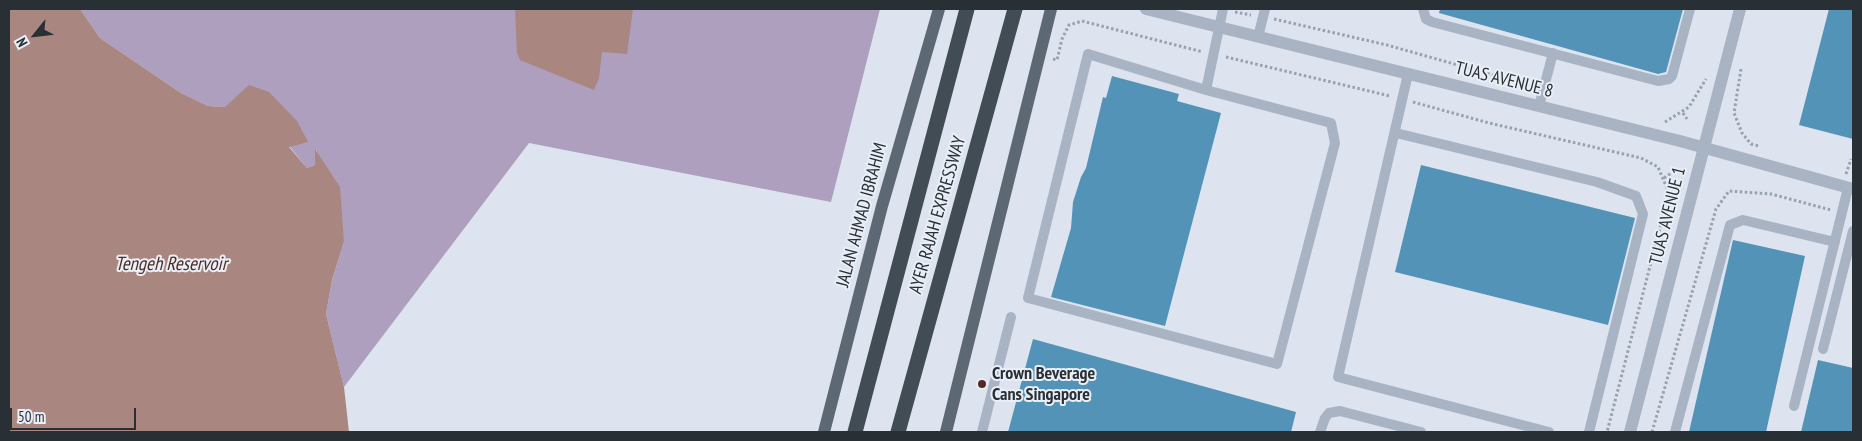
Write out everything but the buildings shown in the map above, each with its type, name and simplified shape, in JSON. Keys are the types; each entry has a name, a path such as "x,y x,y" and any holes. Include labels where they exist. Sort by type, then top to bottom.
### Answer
{"highway":[{"name":"AYER RAJAH EXPRESSWAY","path":"855,432 967,9"},
{"name":"AYER RAJAH EXPRESSWAY","path":"898,432 1015,9"}],"main road":[{"name":"JALAN AHMAD IBRAHIM","path":"824,432 882,206 939,9"},
{"path":"946,432 1050,13"}],"street":[{"path":"1050,13 1060,9"},
{"name":"TUAS AVENUE 8","path":"1146,9 1704,147 1850,189"},
{"name":"TUAS AVENUE 1","path":"1630,432 1740,9"}],"lane":[{"path":"1206,90 1223,9"},
{"path":"1423,9 1426,19 1432,22 1658,82 1672,76 1690,9"},
{"path":"1258,37 1264,13"},
{"path":"1539,106 1553,53"},
{"path":"1088,54 1206,90 1331,123 1335,144 1277,364 1028,298 1088,54"},
{"path":"1408,74 1396,133 1338,377 1549,432"},
{"path":"1396,133 1597,182 1636,196 1643,214 1589,432"},
{"path":"1794,406 1850,189"},
{"path":"1675,432 1730,226 1743,220 1835,242"},
{"path":"1823,348 1853,231"},
{"path":"982,432 1011,317"},
{"path":"1320,432 1325,418 1336,412 1421,432"}],"path":[{"path":"1223,9 1264,13 1387,45 1543,90"},
{"path":"1039,57 1057,60 1062,40 1069,25 1082,21 1403,99 1489,123 1641,158 1658,167 1669,192 1607,432"},
{"path":"1741,67 1734,113 1742,133"},
{"path":"1662,124 1689,107 1708,73"},
{"path":"1682,113 1686,119"},
{"path":"1664,178 1673,172"}],"shaded area":[{"path":"80,9 880,9 831,202 529,143 344,387 326,314 332,280 344,242 316,149 315,165 307,168 289,146 225,107 208,106 181,93 100,38"}],"water":[{"name":"Tengeh Reservoir","path":"9,9 80,9 100,38 181,93 208,106 225,107 249,85 269,92 297,121 308,142 289,147 307,168 315,165 315,149 340,187 344,242 332,280 326,314 344,387 349,432 9,432"},
{"path":"515,9 633,9 627,54 602,52 599,78 594,90 520,60 517,53"}],"place":[{"name":"Crown Beverage Cans Singapore","path":"982,384"}]}
